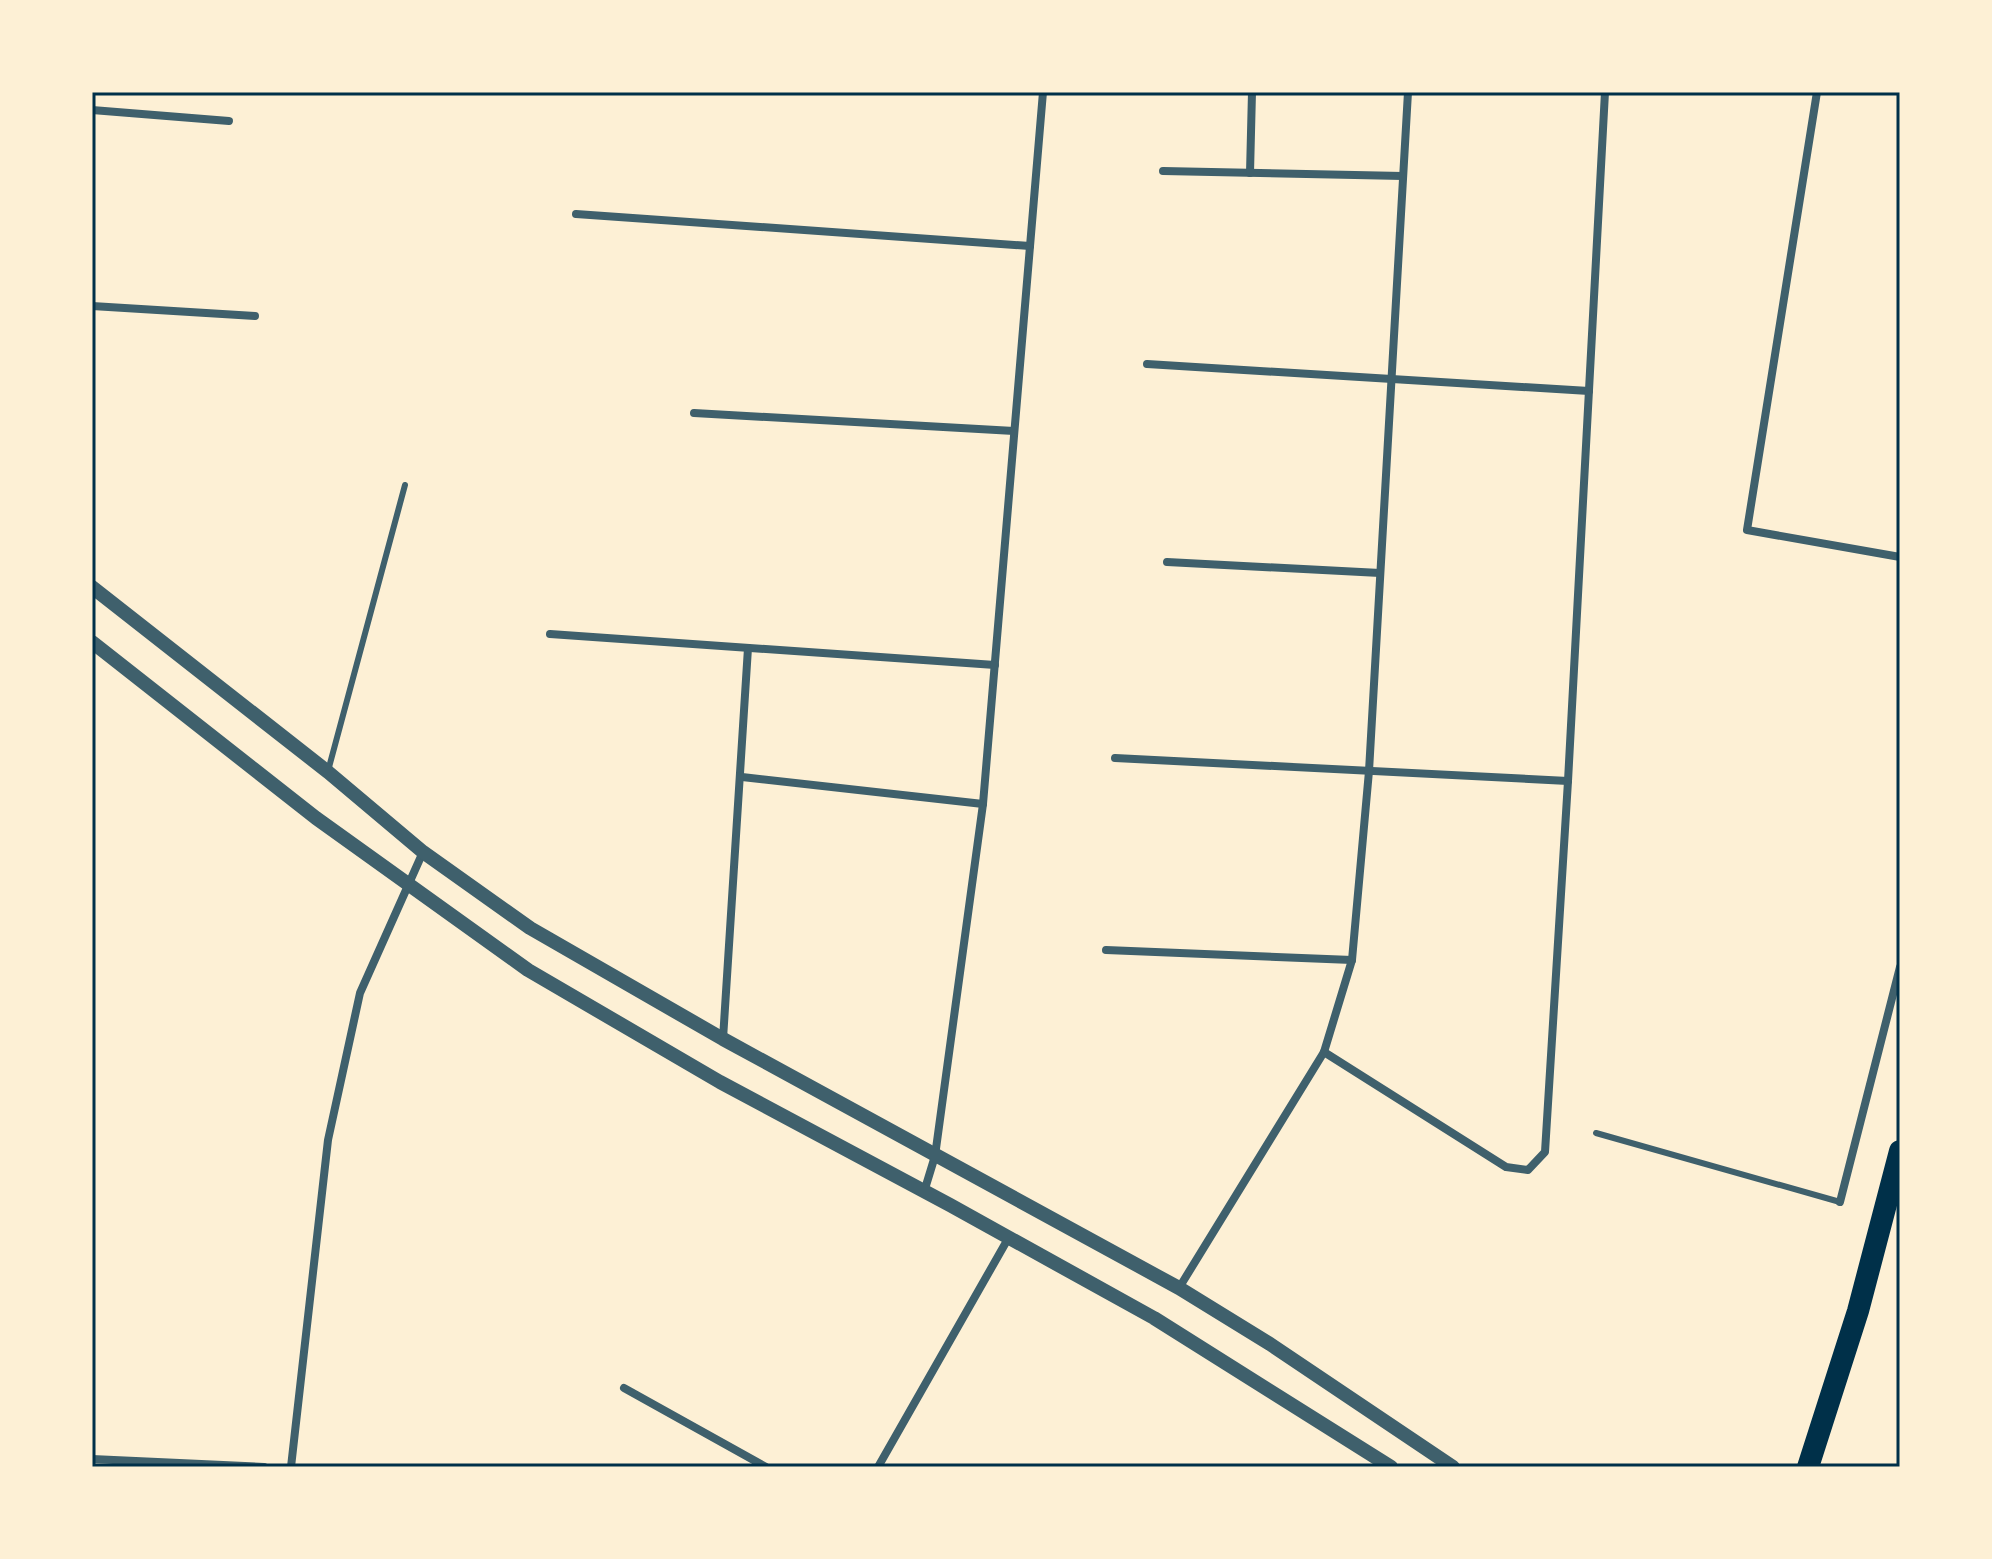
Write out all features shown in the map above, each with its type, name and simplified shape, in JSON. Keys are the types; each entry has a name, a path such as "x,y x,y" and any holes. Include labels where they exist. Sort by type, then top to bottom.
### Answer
{"highway":[{"path":"1808,1467 1858,1311 1900,1151"}],"street":[{"path":"924,1192 935,1156 983,804 1043,92"},
{"path":"1250,173 1252,92"},
{"path":"1179,1288 1324,1052 1352,960 1369,771 1408,92"},
{"path":"1324,1052 1506,1167 1528,1170 1545,1152 1605,92"},
{"path":"1817,92 1747,530 1900,557"},
{"path":"92,110 229,121"},
{"path":"1163,171 1403,176"},
{"path":"576,214 1030,246"},
{"path":"92,306 255,316"},
{"path":"1147,364 1589,391"},
{"path":"694,413 1014,431"},
{"path":"1167,562 1380,573"},
{"path":"92,587 328,772 423,852 530,928 723,1039 1179,1288 1270,1344 1453,1467"},
{"path":"550,634 995,665"},
{"path":"92,642 304,809 528,970 720,1082 1154,1318 1391,1467"},
{"path":"723,1039 748,648"},
{"path":"1115,758 1568,781"},
{"path":"742,777 983,804"},
{"path":"291,1467 328,1140 360,993 423,852"},
{"path":"1106,950 1352,960"},
{"path":"1840,1202 1900,967"},
{"path":"878,1467 1009,1237"},
{"path":"624,1388 766,1467"},
{"path":"92,1459 264,1467"}],"lane":[{"path":"328,772 405,485"},
{"path":"1596,1133 1840,1202"}]}
